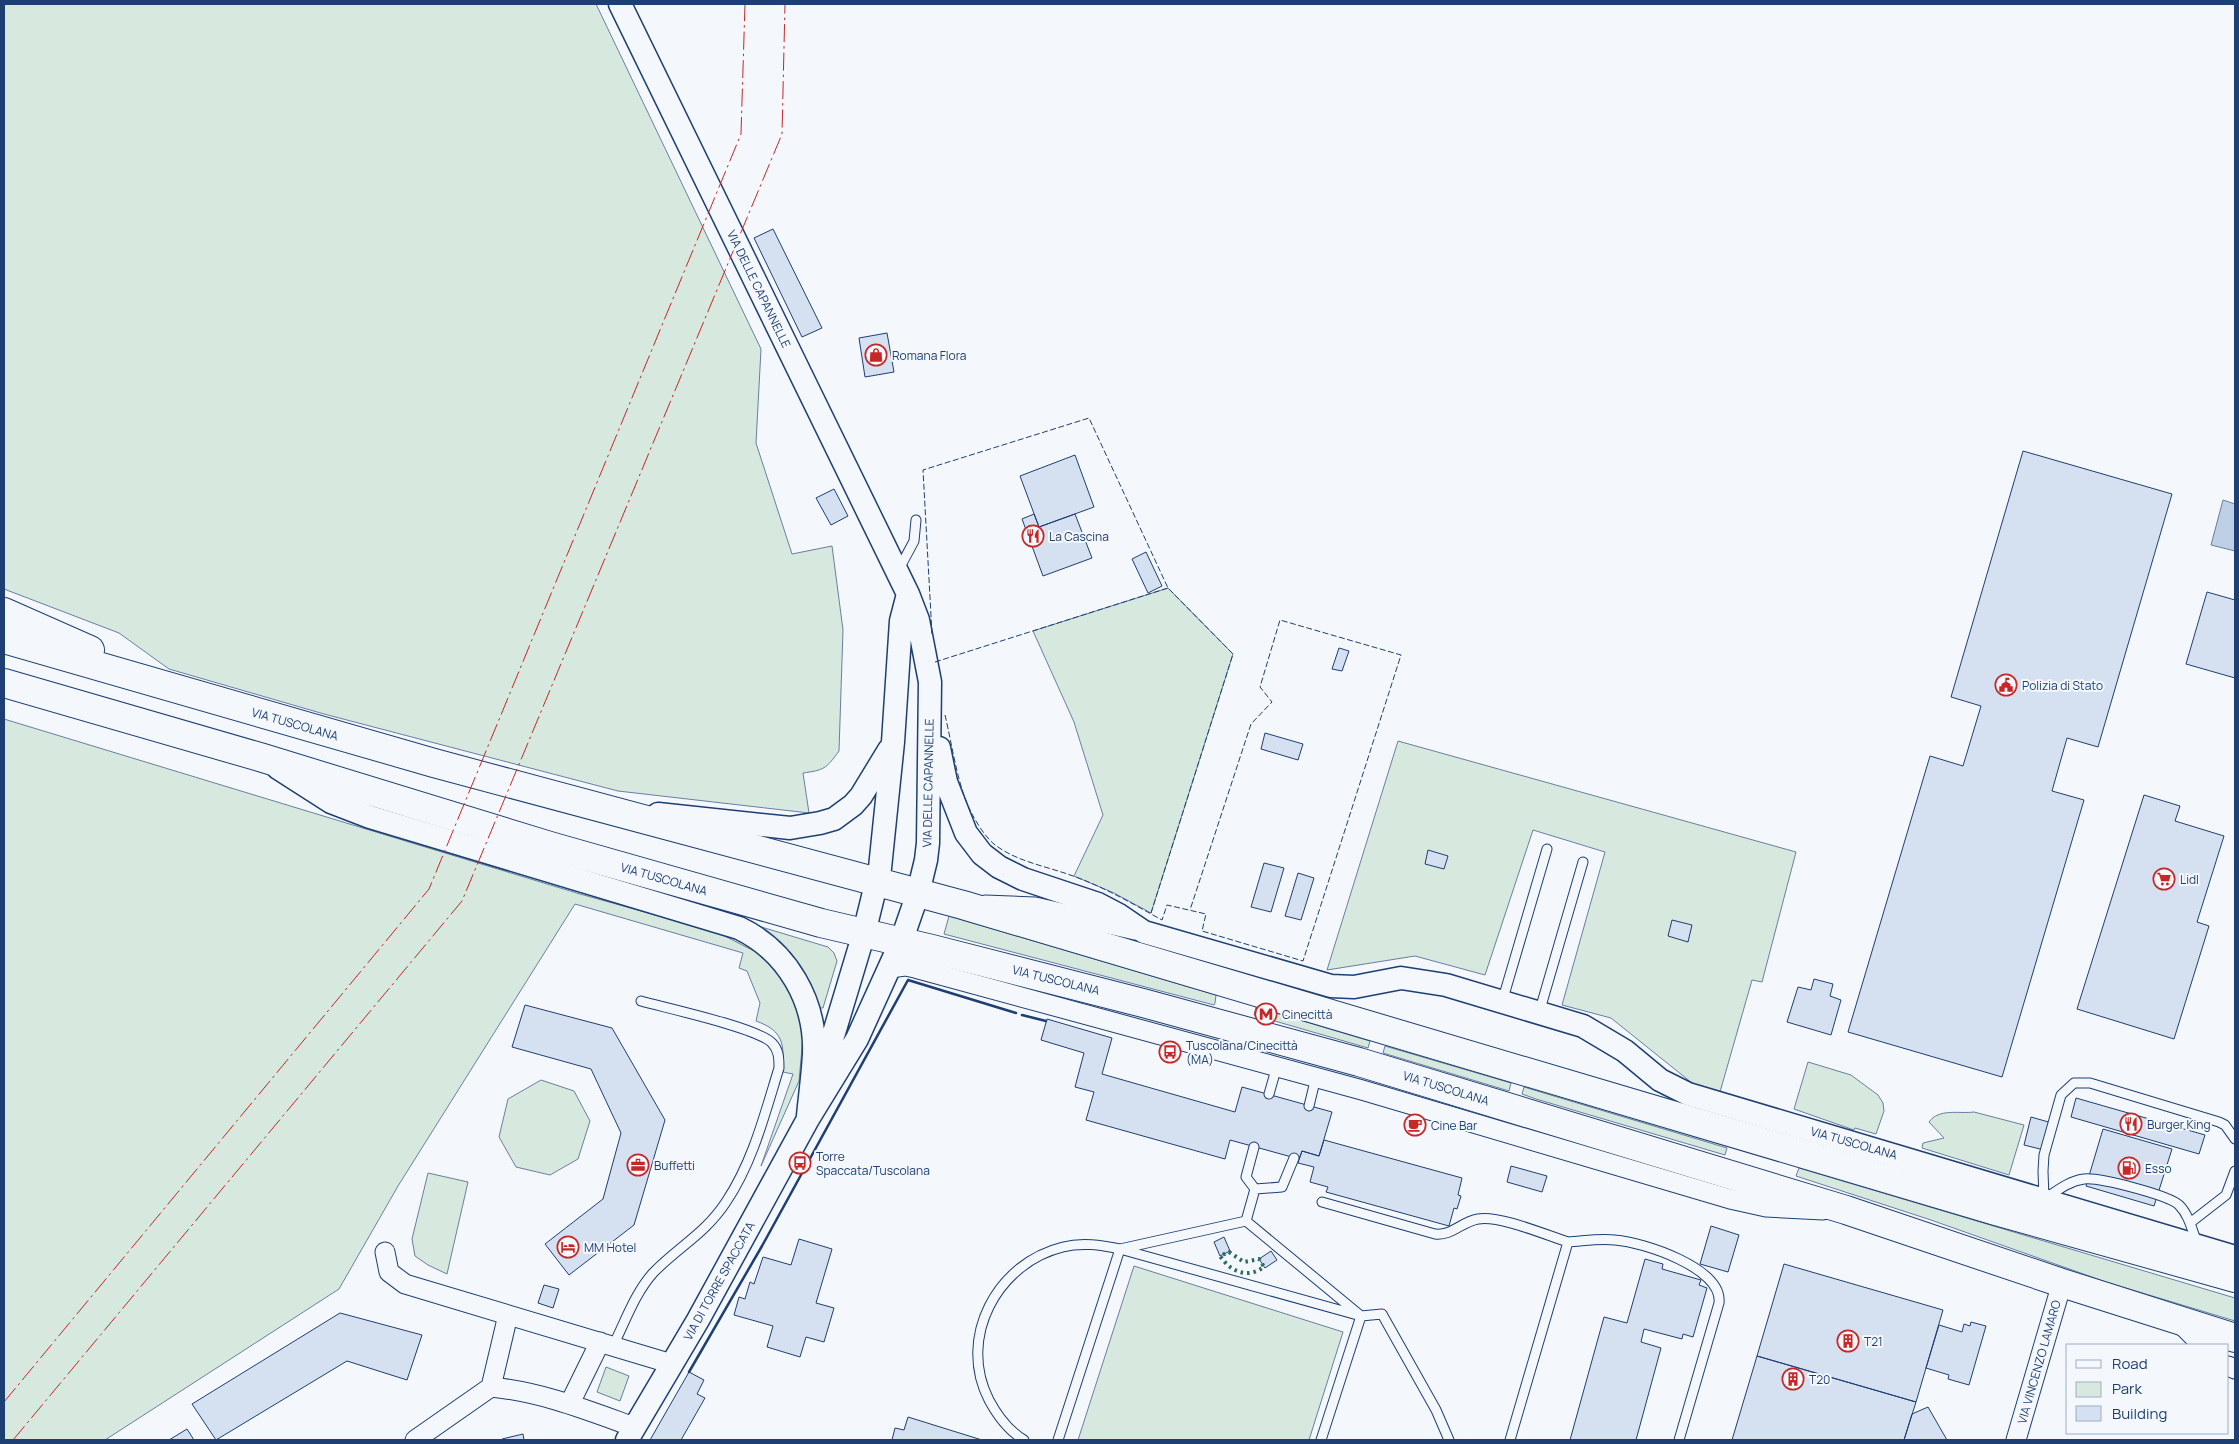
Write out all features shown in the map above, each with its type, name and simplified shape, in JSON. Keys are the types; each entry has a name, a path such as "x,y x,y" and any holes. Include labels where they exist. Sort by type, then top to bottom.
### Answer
{"main road":[{"path":"4,612 182,692"},
{"name":"VIA TUSCOLANA","path":"4,639 182,692 434,763 963,905 1996,1211 2235,1278"},
{"name":"VIA TUSCOLANA","path":"4,683 263,758 550,846 821,923 1144,1003 1359,1062 1846,1210 2062,1284 2235,1338"}],"street":[{"name":"VIA DELLE CAPANNELLE","path":"620,4 908,594 918,620 930,682 928,843 918,894 890,968"},
{"path":"864,933 882,854 893,742 901,622 908,594"},
{"path":"930,682 939,752 946,782 961,824 977,848 999,867 1012,874 1098,904 1124,918 1144,932"},
{"path":"608,810 790,828 810,826 834,818 853,805 861,796 893,742"},
{"name":"VIA TUSCOLANA","path":"263,758 314,791 346,808 477,850 739,928 760,940 776,953 792,975 804,998 811,1019 814,1054 808,1119"},
{"name":"VIA TUSCOLANA","path":"963,905 1034,907 1144,932 1331,986 1354,987 1401,978 1446,985 1583,1026 1603,1036 1625,1051 1660,1080 1688,1094 2235,1257"},
{"name":"VIA DI TORRE SPACCATA","path":"808,1119 864,933"},
{"path":"901,942 925,970"},
{"name":"VIA TUSCOLANA","path":"890,968 910,966 1277,1066 1730,1198 1783,1209 1846,1210"},
{"name":"VIA DI TORRE SPACCATA","path":"631,1434 698,1320 808,1119 857,1039 890,968"},
{"path":"385,1252 390,1272 400,1282 672,1364"},
{"name":"VIA VINCENZO LAMARO","path":"2016,1440 2062,1284"},
{"path":"415,1440 491,1387 508,1315"},
{"name":"VIA TUSCOLANA","path":"2178,1321 2201,1344"},
{"path":"570,1403 606,1344"},
{"path":"491,1387 534,1393 570,1403 631,1434"}],"lane":[{"path":"897,574 914,541 916,520"},
{"path":"1502,1002 1547,849"},
{"path":"1539,1014 1583,862"},
{"path":"606,1344 647,1280 660,1266 703,1231 726,1202 754,1144 779,1068 779,1059 772,1042 747,1030 641,1001"},
{"path":"1269,1094 1277,1066"},
{"path":"1309,1106 1316,1077"},
{"path":"2044,1199 2043,1171 2046,1146 2061,1095 2074,1083 2090,1083 2219,1122 2225,1125 2235,1139"},
{"path":"1254,1147 1246,1177 1255,1189"},
{"path":"1255,1189 1282,1187 1294,1158"},
{"path":"2190,1223 2226,1194 2235,1172"},
{"path":"2044,1199 2066,1184 2075,1181 2100,1179 2171,1200 2178,1204 2190,1223 2197,1246"},
{"path":"1246,1222 1255,1189"},
{"path":"1322,1202 1434,1234 1449,1234 1468,1222 1484,1218 1497,1220 1568,1242 1616,1240 1664,1252 1683,1261 1716,1287 1720,1294 1679,1440"},
{"path":"1120,1250 1246,1222"},
{"path":"1246,1222 1360,1316"},
{"path":"1510,1440 1568,1242"},
{"path":"1024,1440 1006,1425 994,1410 986,1393 980,1375 979,1337 991,1302 1014,1272 1029,1260 1046,1252 1064,1246 1083,1244 1102,1245 1360,1316 1382,1314 1436,1410 1449,1440"},
{"path":"1058,1440 1120,1250"},
{"path":"1321,1440 1330,1425 1360,1316"}],"green space":[{"path":"4,4 596,4 761,349 756,443 792,554 832,546 843,630 839,751 824,768 803,773 809,813 618,791 324,714 169,669 119,633 4,589"},
{"path":"1168,588 1233,654 1151,913 1114,893 1074,876 1103,815 1074,722 1033,631"},
{"path":"4,719 580,894 717,932 754,951 769,963 786,984 797,1005 803,1037 799,1081 761,1166 793,1074 783,1072 782,1046 777,1034 772,1029 756,1021 760,1003 747,971 739,968 743,953 575,904 398,1186 339,1289 105,1440 4,1440"},
{"path":"1398,741 1796,852 1762,982 1752,980 1720,1092 1692,1083 1611,1018 1562,1005 1605,852 1533,830 1485,975 1415,956 1327,970"},
{"path":"949,916 1216,995 1215,1003 1214,1005 944,934"},
{"path":"758,926 828,947 834,953 837,961 823,1008 819,1008 757,928"},
{"path":"1256,1007 1370,1041 1368,1048 1254,1015"},
{"path":"1385,1046 1511,1083 1509,1091 1383,1053"},
{"path":"1808,1062 1851,1075 1878,1095 1883,1103 1884,1111 1876,1134 1855,1128 1854,1130 1794,1109"},
{"path":"541,1080 574,1091 590,1121 578,1159 550,1175 516,1167 499,1137 508,1099"},
{"path":"1524,1087 1727,1148 1725,1155 1536,1099 1522,1094"},
{"path":"1950,1112 1974,1112 2024,1125 2009,1175 1922,1148 1923,1143 1944,1138 1929,1122 1933,1118"},
{"path":"1799,1168 2235,1298 2235,1321 2106,1282 1931,1220 1796,1176"},
{"path":"428,1173 468,1182 447,1274 415,1256 412,1239"},
{"path":"1134,1266 1343,1332 1309,1440 1078,1440"},
{"path":"606,1367 629,1376 620,1401 597,1392"}],"water":[{"path":"2223,500 2235,504 2235,551 2211,545"}],"building":[{"path":"773,229 822,328 802,337 754,238"},
{"name":"Romana Flora","path":"887,333 894,372 865,377 859,338"},
{"path":"2023,451 2172,494 2098,747 2067,738 2052,791 2084,800 2002,1077 1848,1032 1930,756 1963,766 1981,706 1951,697"},
{"path":"1075,455 1094,507 1039,527 1020,476"},
{"path":"834,489 848,516 831,525 816,498"},
{"path":"1034,514 1039,527 1075,514 1092,558 1043,576 1022,519"},
{"path":"1146,552 1162,586 1148,593 1132,559"},
{"path":"2207,592 2235,600 2235,678 2186,664"},
{"path":"1339,648 1349,651 1342,671 1332,669"},
{"path":"1265,733 1303,744 1298,760 1261,749"},
{"name":"Lidl","path":"2144,795 2180,806 2175,821 2224,836 2197,922 2209,926 2174,1039 2077,1009"},
{"path":"1428,850 1448,856 1444,869 1425,864"},
{"path":"1264,863 1284,868 1271,912 1251,907"},
{"path":"1298,873 1314,878 1301,920 1285,916"},
{"path":"1672,920 1692,925 1688,942 1668,936"},
{"path":"1814,979 1833,984 1830,996 1841,1000 1831,1035 1787,1022 1798,987 1811,990"},
{"path":"525,1005 612,1028 665,1120 634,1225 569,1275 545,1244 603,1199 621,1133 591,1069 512,1047"},
{"path":"1047,1019 1112,1038 1102,1074 1235,1112 1242,1087 1332,1112 1319,1156 1302,1151 1299,1159 1230,1140 1225,1159 1086,1120 1094,1092 1075,1087 1084,1053 1041,1040"},
{"path":"2076,1098 2205,1135 2199,1154 2071,1117"},
{"path":"2031,1117 2052,1123 2044,1150 2024,1145"},
{"name":"Esso","path":"2103,1129 2172,1149 2154,1206 2086,1186"},
{"path":"1324,1140 1462,1178 1458,1195 1461,1196 1457,1209 1454,1208 1449,1226 1326,1192 1328,1187 1310,1182 1314,1167 1298,1163 1302,1151 1319,1156"},
{"path":"1511,1166 1547,1176 1542,1192 1507,1182"},
{"path":"1711,1226 1739,1235 1728,1272 1700,1264"},
{"path":"1224,1237 1230,1251 1220,1256 1214,1242"},
{"path":"799,1239 832,1249 816,1303 834,1308 824,1342 806,1337 800,1357 767,1347 773,1326 734,1315 739,1297 745,1299 750,1282 754,1284 763,1257 791,1265"},
{"path":"1271,1251 1277,1260 1265,1268 1259,1259"},
{"path":"1645,1259 1663,1264 1662,1269 1701,1280 1699,1285 1707,1288 1693,1337 1683,1334 1682,1339 1644,1329 1641,1342 1661,1348 1636,1440 1570,1440 1604,1317 1627,1323"},
{"name":"T21","path":"1784,1264 1943,1310 1916,1402 1757,1356"},
{"path":"544,1285 559,1289 553,1308 538,1303"},
{"path":"340,1313 422,1335 407,1380 347,1361 216,1440 192,1404"},
{"path":"1971,1322 1986,1326 1969,1385 1948,1379 1949,1375 1926,1368 1939,1325 1962,1332 1964,1324 1970,1326"},
{"name":"T20","path":"1757,1356 1916,1402 1904,1440 1732,1440"},
{"path":"689,1372 704,1380 697,1394 705,1398 681,1440 650,1440"},
{"path":"1928,1407 1947,1440 1904,1440 1912,1414"},
{"path":"908,1417 982,1440 892,1440 895,1428 904,1430"},
{"path":"187,1429 194,1440 169,1440"},
{"path":"523,1434 524,1440 502,1440 502,1439"}],"hedge":[{"path":"1229,1252 1244,1262 1259,1259 1264,1267 1252,1273 1234,1270 1220,1256 1229,1252"}],"fence":[{"path":"932,634 923,470 1089,418 1168,588 1233,654 1151,913"},
{"path":"935,662 1168,588"},
{"path":"945,715 959,779 967,804 983,832 998,847 1015,857 1096,885 1162,920 1167,905 1206,914 1202,931 1303,961 1401,655 1280,620 1260,687 1272,702 1251,724 1190,910"}],"wall":[{"path":"689,1372 762,1246 908,980 1016,1013"},
{"path":"1022,1015 1046,1021"}],"power":[{"path":"4,1402 429,889 741,134 745,4"},
{"path":"13,1440 462,901 782,134 785,4"}],"place":[{"name":"Romana Flora","path":"876,355"},
{"name":"La Cascina","path":"1033,536"},
{"name":"Polizia di Stato","path":"2006,685"},
{"name":"Lidl","path":"2164,879"},
{"name":"Cinecittà","path":"1266,1014"},
{"name":"Tuscolana/Cinecittà (MA)","path":"1170,1052"},
{"name":"Burger King","path":"2131,1124"},
{"name":"Cine Bar","path":"1415,1125"},
{"name":"Torre Spaccata/Tuscolana","path":"800,1163"},
{"name":"Buffetti","path":"638,1165"},
{"name":"Esso","path":"2129,1168"},
{"name":"MM Hotel","path":"568,1247"},
{"name":"T21","path":"1848,1341"},
{"name":"T20","path":"1793,1379"}]}
